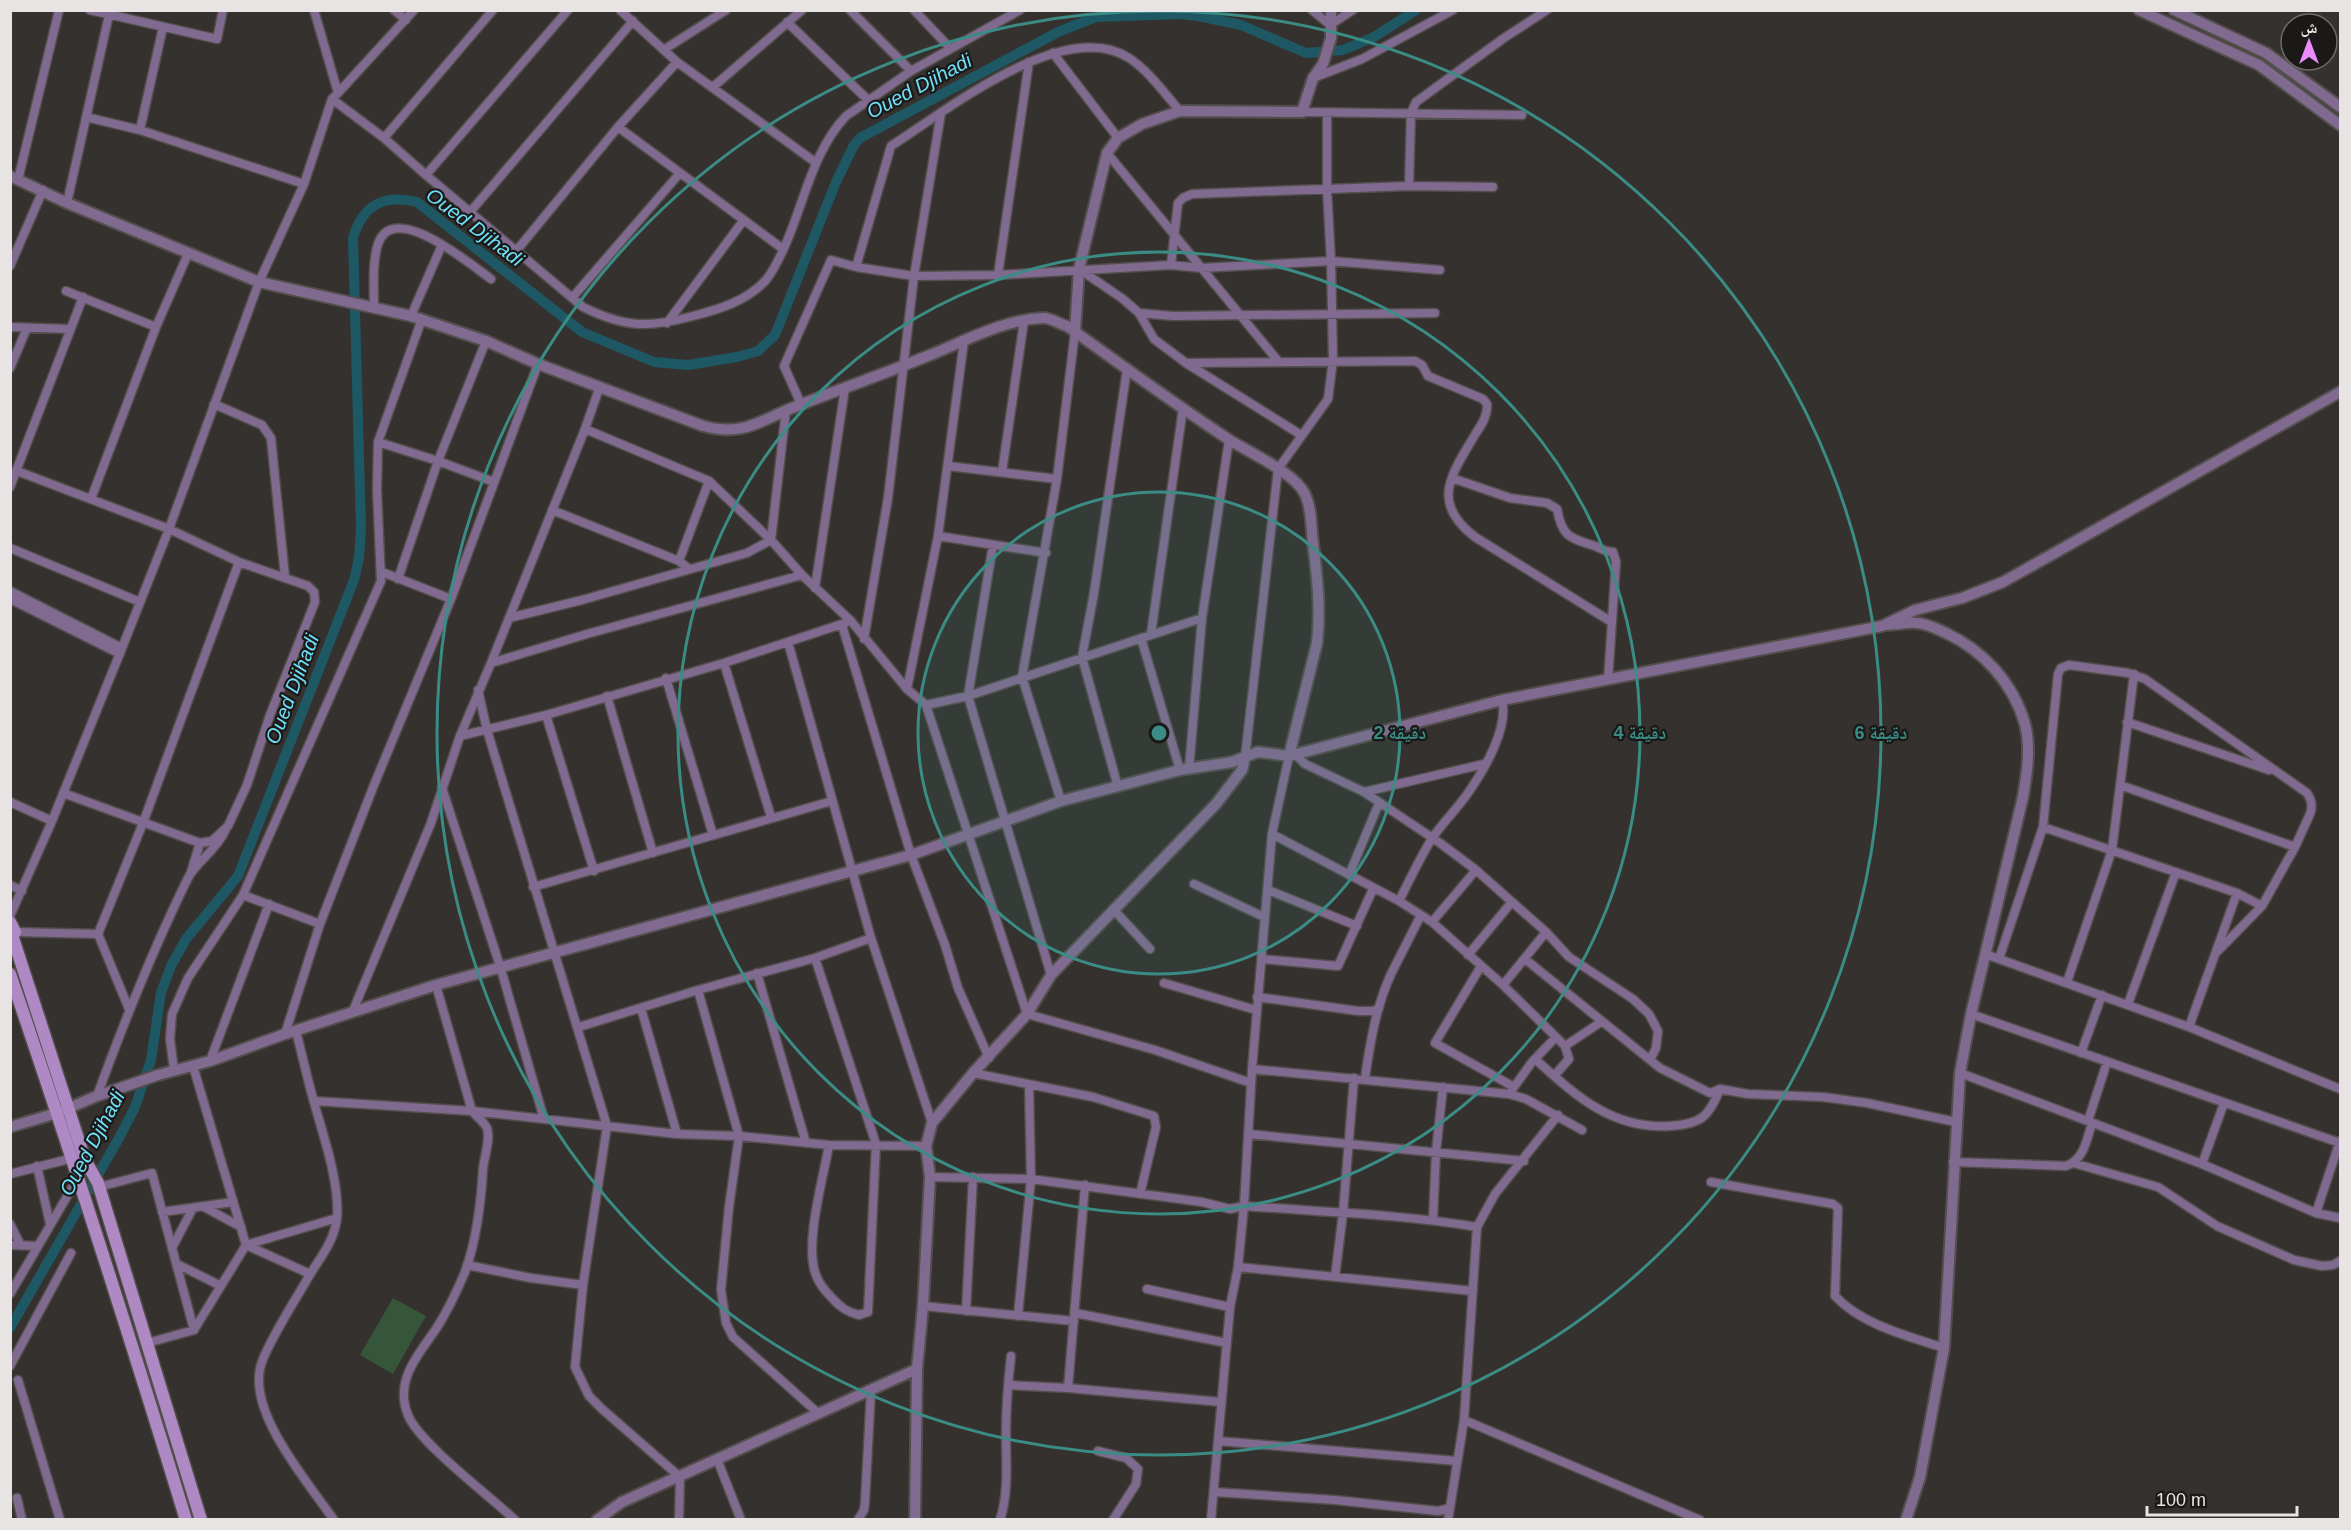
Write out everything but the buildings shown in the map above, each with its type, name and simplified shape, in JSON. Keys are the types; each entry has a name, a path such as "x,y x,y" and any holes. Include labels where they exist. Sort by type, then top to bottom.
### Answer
{"main road":[{"path":"12,933 73,1158 186,1520"},
{"path":"10,974 62,1111 98,1185 201,1520"}],"street":[{"path":"59,10 14,178 67,203 259,282 411,316 486,341 538,364 703,426 722,431 739,430 755,425 786,410 903,366 997,327 1044,317 1075,332 1229,440 1298,484 1309,508 1319,595 1317,643 1272,834 1256,1010 1244,1206 1238,1267 1230,1307 1210,1520"},
{"path":"90,10 217,39 223,10"},
{"path":"314,10 335,96 584,307 610,320 646,326 717,311 745,296 765,280 773,270 793,229 815,162 837,125 867,100 911,71 1014,12"},
{"path":"394,10 406,20"},
{"path":"10,916 52,821 121,651 169,529 259,282 304,184 335,96 414,10"},
{"path":"384,138 493,10"},
{"path":"426,175 568,10"},
{"path":"620,10 677,62 815,162"},
{"path":"712,87 802,10"},
{"path":"850,10 911,71"},
{"path":"914,10 950,48"},
{"path":"1312,10 1330,25"},
{"path":"1302,112 1313,78 1323,64 1331,38 1330,10"},
{"path":"1330,25 1353,10"},
{"path":"1313,78 1362,59 1453,10"},
{"path":"1409,186 1411,113 1416,102 1547,10"},
{"path":"2139,10 2259,65 2340,124"},
{"path":"2174,10 2266,53 2340,107"},
{"path":"665,49 725,11"},
{"path":"67,203 109,15"},
{"path":"471,211 633,21"},
{"path":"787,22 867,100"},
{"path":"140,130 163,27"},
{"path":"856,267 891,146 999,76 1053,53 1075,48 1100,47 1129,59 1147,74 1180,111"},
{"path":"1053,53 1118,138"},
{"path":"517,250 618,127 677,62"},
{"path":"998,275 1029,62"},
{"path":"1061,801 1022,677 1046,553 1057,479 1075,332 1079,269 1107,153 1118,138 1142,124 1180,111 1522,114"},
{"path":"864,639 888,498 914,276 941,114"},
{"path":"915,1520 916,1369 923,1306 930,1177 926,1146 932,1123 973,1073 1027,1014 1051,975 1216,804 1242,770 1278,470 1328,399 1333,360 1327,189 1327,114"},
{"path":"86,117 140,130 304,184"},
{"path":"618,127 783,249"},
{"path":"1107,153 1174,232 1278,362"},
{"path":"572,298 680,173"},
{"path":"1171,265 1178,203 1192,194 1409,186 1493,187"},
{"path":"10,266 43,190"},
{"path":"667,323 743,221"},
{"path":"369,308 377,245 384,232 401,228 413,229 442,245 491,279"},
{"path":"411,316 442,245"},
{"path":"91,499 156,327 188,254"},
{"path":"801,404 784,366 831,260 856,267 914,276 998,275 1171,265 1201,268 1331,261 1440,270"},
{"path":"1079,269 1123,299 1139,313 1154,339 1186,363 1301,435"},
{"path":"66,291 156,327"},
{"path":"10,487 83,297"},
{"path":"1139,313 1173,316 1435,313"},
{"path":"174,1070 170,1039 172,1014 188,978 243,895 377,593 382,572 377,490 378,442 422,320"},
{"path":"1002,472 1024,321"},
{"path":"10,327 69,329"},
{"path":"10,368 27,328"},
{"path":"398,579 438,461 486,341"},
{"path":"908,689 938,536 964,341"},
{"path":"1186,363 1414,361 1422,365 1428,376 1483,399 1487,404 1485,418 1452,478 1447,502 1451,513 1460,526 1610,621"},
{"path":"334,1520 270,1426 262,1407 258,1388 262,1359 327,1248 337,1218 336,1197 324,1133 290,1032 320,924 374,784 451,599 538,364"},
{"path":"1118,787 1082,657 1128,369"},
{"path":"352,1013 431,823 460,736 585,429 600,386"},
{"path":"815,588 845,388"},
{"path":"1882,626 1915,610 1962,598 2003,582 2340,392"},
{"path":"214,404 262,425 271,438 285,577"},
{"path":"1151,634 1183,408"},
{"path":"771,540 786,410"},
{"path":"585,429 709,481 771,540 846,623 926,705 1027,1014"},
{"path":"1184,769 1202,618 1229,440"},
{"path":"378,442 494,482"},
{"path":"948,466 1057,479"},
{"path":"17,471 169,529 239,562 311,588 314,592 315,602 306,629 270,716 247,785 217,847 190,875"},
{"path":"1452,478 1510,498 1547,503 1557,509 1560,525 1566,535 1604,552 1613,552 1616,562 1610,621 1608,680"},
{"path":"679,561 709,481"},
{"path":"552,510 679,561 688,568"},
{"path":"938,536 1046,553"},
{"path":"509,618 582,600 747,553 771,540"},
{"path":"993,545 968,696 1051,975"},
{"path":"10,548 140,602"},
{"path":"129,1009 98,934 143,823 239,562"},
{"path":"382,572 451,599"},
{"path":"491,663 802,575"},
{"path":"10,591 121,651"},
{"path":"10,599 121,651"},
{"path":"926,705 968,696 1202,618"},
{"path":"460,736 546,715 666,678 724,663 846,623"},
{"path":"846,623 911,855 945,945 957,988 988,1058"},
{"path":"10,1127 62,1111 158,1075 210,1061 290,1032 436,985 911,855 1061,801 1184,769 1232,762 1258,752 1292,755 1502,700 1816,637 1882,626 1917,623 1938,629 1964,642 1989,661 2010,691 2025,725 2029,762 2023,797 1971,1014 1960,1073 1953,1162 1944,1348 1920,1477 1906,1520"},
{"path":"1141,638 1184,769"},
{"path":"788,642 871,938 932,1123"},
{"path":"724,663 771,817"},
{"path":"1998,959 2043,827 2061,668 2069,665 2134,674 2150,682 2307,793 2312,803 2310,814 2295,847 2262,906 2215,954"},
{"path":"2067,982 2112,850 2134,674"},
{"path":"666,678 713,836"},
{"path":"478,690 487,730 533,887 579,1027 607,1126 583,1285 575,1367 589,1395 602,1409 680,1477"},
{"path":"607,696 653,853"},
{"path":"1399,901 1432,838 1469,792 1498,739 1502,720 1502,700"},
{"path":"546,715 594,871"},
{"path":"2127,722 2279,773"},
{"path":"1292,755 1305,764 1364,792 1432,838 1476,870 1546,932 1569,957 1633,999 1648,1014 1658,1031 1656,1048 1650,1060"},
{"path":"1364,792 1484,764"},
{"path":"2120,785 2295,847"},
{"path":"442,788 500,966 544,1119"},
{"path":"63,793 200,843 212,841 228,826"},
{"path":"533,887 832,801"},
{"path":"10,802 52,821"},
{"path":"1349,875 1379,802"},
{"path":"2043,827 2237,893 2262,906"},
{"path":"1272,834 1399,901 1432,922 1503,985 1565,1046 1569,1059 1554,1076"},
{"path":"97,1096 129,1009 190,875 200,843"},
{"path":"1432,922 1476,870"},
{"path":"2128,1004 2176,872"},
{"path":"1194,884 1264,917"},
{"path":"10,885 22,891"},
{"path":"1262,959 1338,966 1358,926 1373,888"},
{"path":"1268,890 1358,926"},
{"path":"2189,1027 2237,893"},
{"path":"243,895 320,924"},
{"path":"1468,955 1511,903"},
{"path":"210,1061 269,904"},
{"path":"1113,909 1150,949"},
{"path":"1365,1078 1370,1042 1390,975 1421,915"},
{"path":"1503,985 1546,932"},
{"path":"12,933 98,934"},
{"path":"579,1027 698,990 815,958 871,938"},
{"path":"1985,954 2189,1027 2340,1089"},
{"path":"815,958 876,1144 868,1312 859,1315 840,1307 821,1287 812,1258 813,1232 829,1145"},
{"path":"1525,959 1601,1022 1669,1074 1710,1094 1720,1089 1748,1094 1823,1097 1867,1103 1956,1122"},
{"path":"1481,966 1435,1043 1526,1099 1582,1130"},
{"path":"757,974 806,1143"},
{"path":"1164,983 1256,1010"},
{"path":"436,985 472,1111 487,1127 488,1137 484,1155 481,1208 467,1265 447,1308 407,1373 403,1396 408,1416 429,1443 515,1520"},
{"path":"698,990 739,1136 721,1290 726,1323 733,1337 819,1414"},
{"path":"2081,1053 2102,995"},
{"path":"1257,997 1349,1010 1373,1011 1379,1008"},
{"path":"641,1008 676,1134"},
{"path":"1027,1014 1155,1050 1251,1083"},
{"path":"1971,1014 2340,1142 2316,1213"},
{"path":"1565,1046 1601,1022"},
{"path":"1511,1090 1556,1037"},
{"path":"1535,1059 1554,1076 1610,1116 1650,1128 1695,1122 1708,1115 1720,1089"},
{"path":"2073,1163 2081,1154 2108,1062"},
{"path":"193,1066 246,1245"},
{"path":"1252,1069 1443,1087 1511,1090"},
{"path":"973,1073 1093,1097 1154,1116 1155,1128 1140,1194"},
{"path":"1960,1073 2202,1164 2316,1213 2340,1218"},
{"path":"1335,1277 1343,1213 1354,1078"},
{"path":"1018,1316 1031,1179 1029,1085"},
{"path":"1433,1220 1436,1152 1443,1087"},
{"path":"314,1101 472,1111 676,1134 739,1136 829,1145 926,1146"},
{"path":"2202,1164 2224,1103"},
{"path":"1448,1520 1464,1420 1477,1227 1496,1194 1558,1115"},
{"path":"1248,1134 1524,1161"},
{"path":"10,1174 73,1158"},
{"path":"1953,1162 2050,1166 2073,1163 2158,1187 2217,1226 2294,1260 2322,1266 2333,1265 2340,1261"},
{"path":"37,1166 50,1224"},
{"path":"98,1185 152,1173 195,1330"},
{"path":"930,1177 1031,1179 1202,1202 1230,1209 1244,1206 1343,1213 1433,1220 1477,1227"},
{"path":"966,1311 973,1177"},
{"path":"11,1289 80,1179"},
{"path":"1710,1182 1833,1204 1838,1208 1835,1296 1855,1313 1944,1348"},
{"path":"1068,1388 1085,1185"},
{"path":"162,1212 233,1202"},
{"path":"203,1206 241,1227"},
{"path":"172,1248 193,1208"},
{"path":"147,1343 195,1330 246,1245 337,1218"},
{"path":"10,1224 15,1244 38,1246"},
{"path":"246,1245 310,1274"},
{"path":"10,1366 71,1253"},
{"path":"177,1264 221,1286"},
{"path":"467,1265 531,1278 583,1285"},
{"path":"1238,1267 1473,1291"},
{"path":"1147,1289 1230,1307"},
{"path":"923,1306 1018,1316 1074,1317 1227,1343"},
{"path":"1000,1520 1006,1480 1008,1385 1011,1356"},
{"path":"597,1520 622,1502 916,1369"},
{"path":"18,1380 60,1520"},
{"path":"1008,1385 1221,1402"},
{"path":"858,1520 864,1510 865,1502 871,1390"},
{"path":"1464,1420 1700,1520"},
{"path":"1218,1441 1457,1461"},
{"path":"1098,1451 1126,1458 1138,1469 1136,1484 1113,1520"},
{"path":"717,1459 741,1520"},
{"path":"679,1520 680,1477"},
{"path":"1214,1492 1335,1500 1438,1511 1450,1508"},
{"path":"17,1498 22,1520"}],"green space":[{"path":"393,1298 426,1316 393,1374 360,1355"}],"waterway":[{"name":"Oued Djihadi","path":"10,1328 135,1107 151,1060 161,993 171,966 186,939 238,876 354,580 359,558 361,529 353,238 362,217 369,210 384,201 417,202 582,332 654,362 688,365 737,357 758,351 775,335 836,182 854,145 860,138 1058,32 1096,17 1182,14 1241,25 1306,53 1343,50 1374,37 1416,10"}]}
